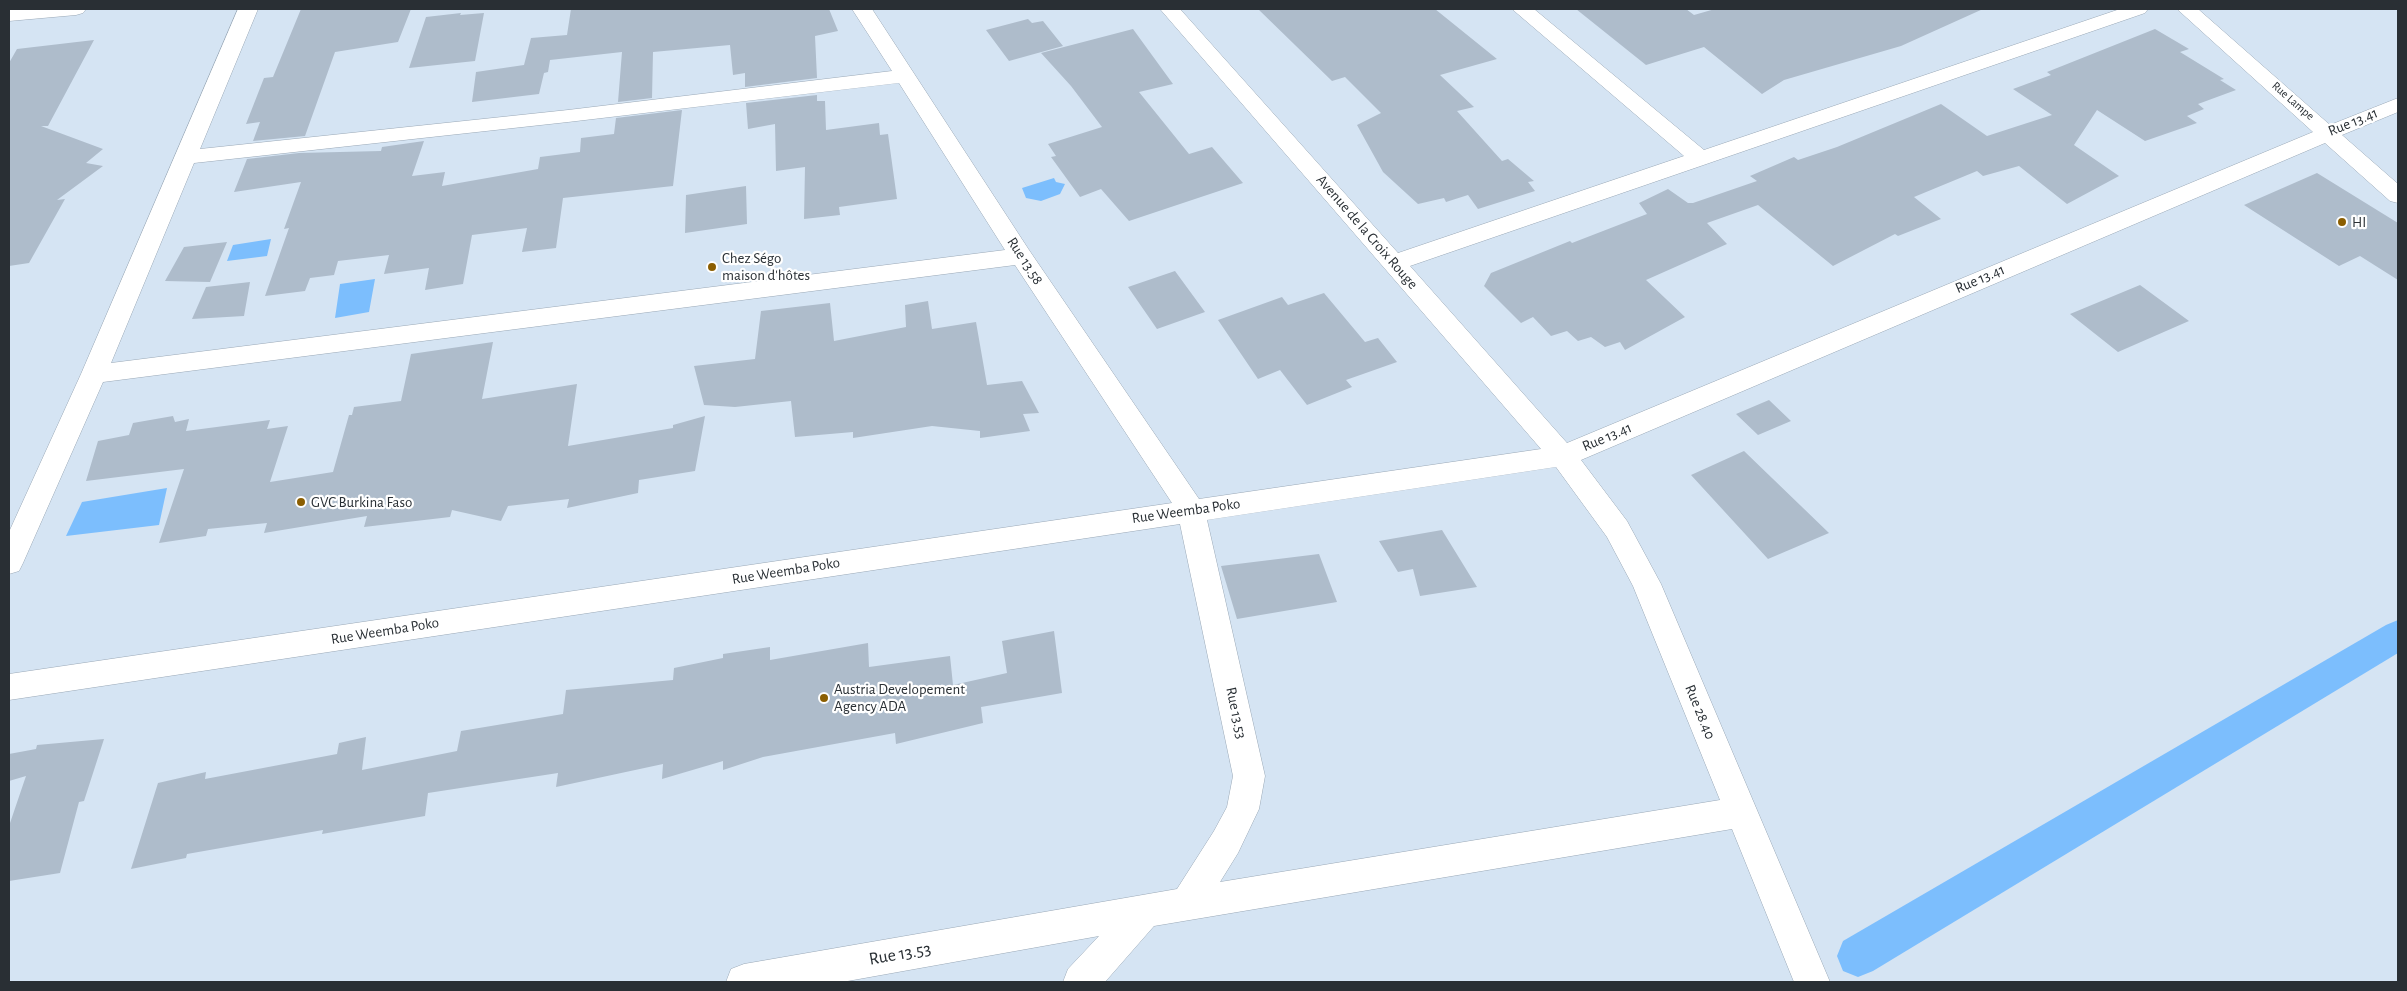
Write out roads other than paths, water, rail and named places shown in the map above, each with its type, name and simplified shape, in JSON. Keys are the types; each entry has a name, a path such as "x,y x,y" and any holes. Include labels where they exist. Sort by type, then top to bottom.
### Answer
{"street":[{"path":"9,15 76,9"},
{"path":"9,563 94,374 248,9"},
{"name":"Rue 13.58","path":"862,9 1021,256 1191,510"},
{"name":"Avenue de la Croix Rouge","path":"1170,9 1563,456"},
{"path":"1522,9 1700,158"},
{"path":"1394,263 2138,9"},
{"name":"Rue Lampe","path":"2186,9 2328,132 2398,196"},
{"path":"187,157 568,116 904,76"},
{"name":"Rue 13.41","path":"1563,456 2398,104"},
{"path":"94,374 1021,256"},
{"name":"Rue Weemba Poko","path":"9,687 1563,456"},
{"name":"Rue 28.40","path":"1563,456 1617,529 1647,584 1812,982"},
{"name":"Rue 13.53","path":"1187,904 1226,842 1243,809 1250,776 1191,510"},
{"name":"Rue 13.53","path":"744,982 1145,911 1741,812"},
{"path":"1081,982 1145,911"}],"water":[{"path":"1054,178 1056,182 1065,184 1060,194 1041,201 1026,198 1022,188"},
{"path":"271,239 267,256 227,261 233,245"},
{"path":"375,279 369,312 335,318 340,284"},
{"path":"167,488 159,525 66,536 82,502"}],"waterway":[{"path":"1858,956 2398,635"}],"place":[{"name":"HI","path":"2342,222"},
{"name":"Chez Ségo maison d'hôtes","path":"712,267"},
{"name":"GVC Burkina Faso","path":"301,502"},
{"name":"Austria Developement Agency ADA","path":"824,698"}]}
